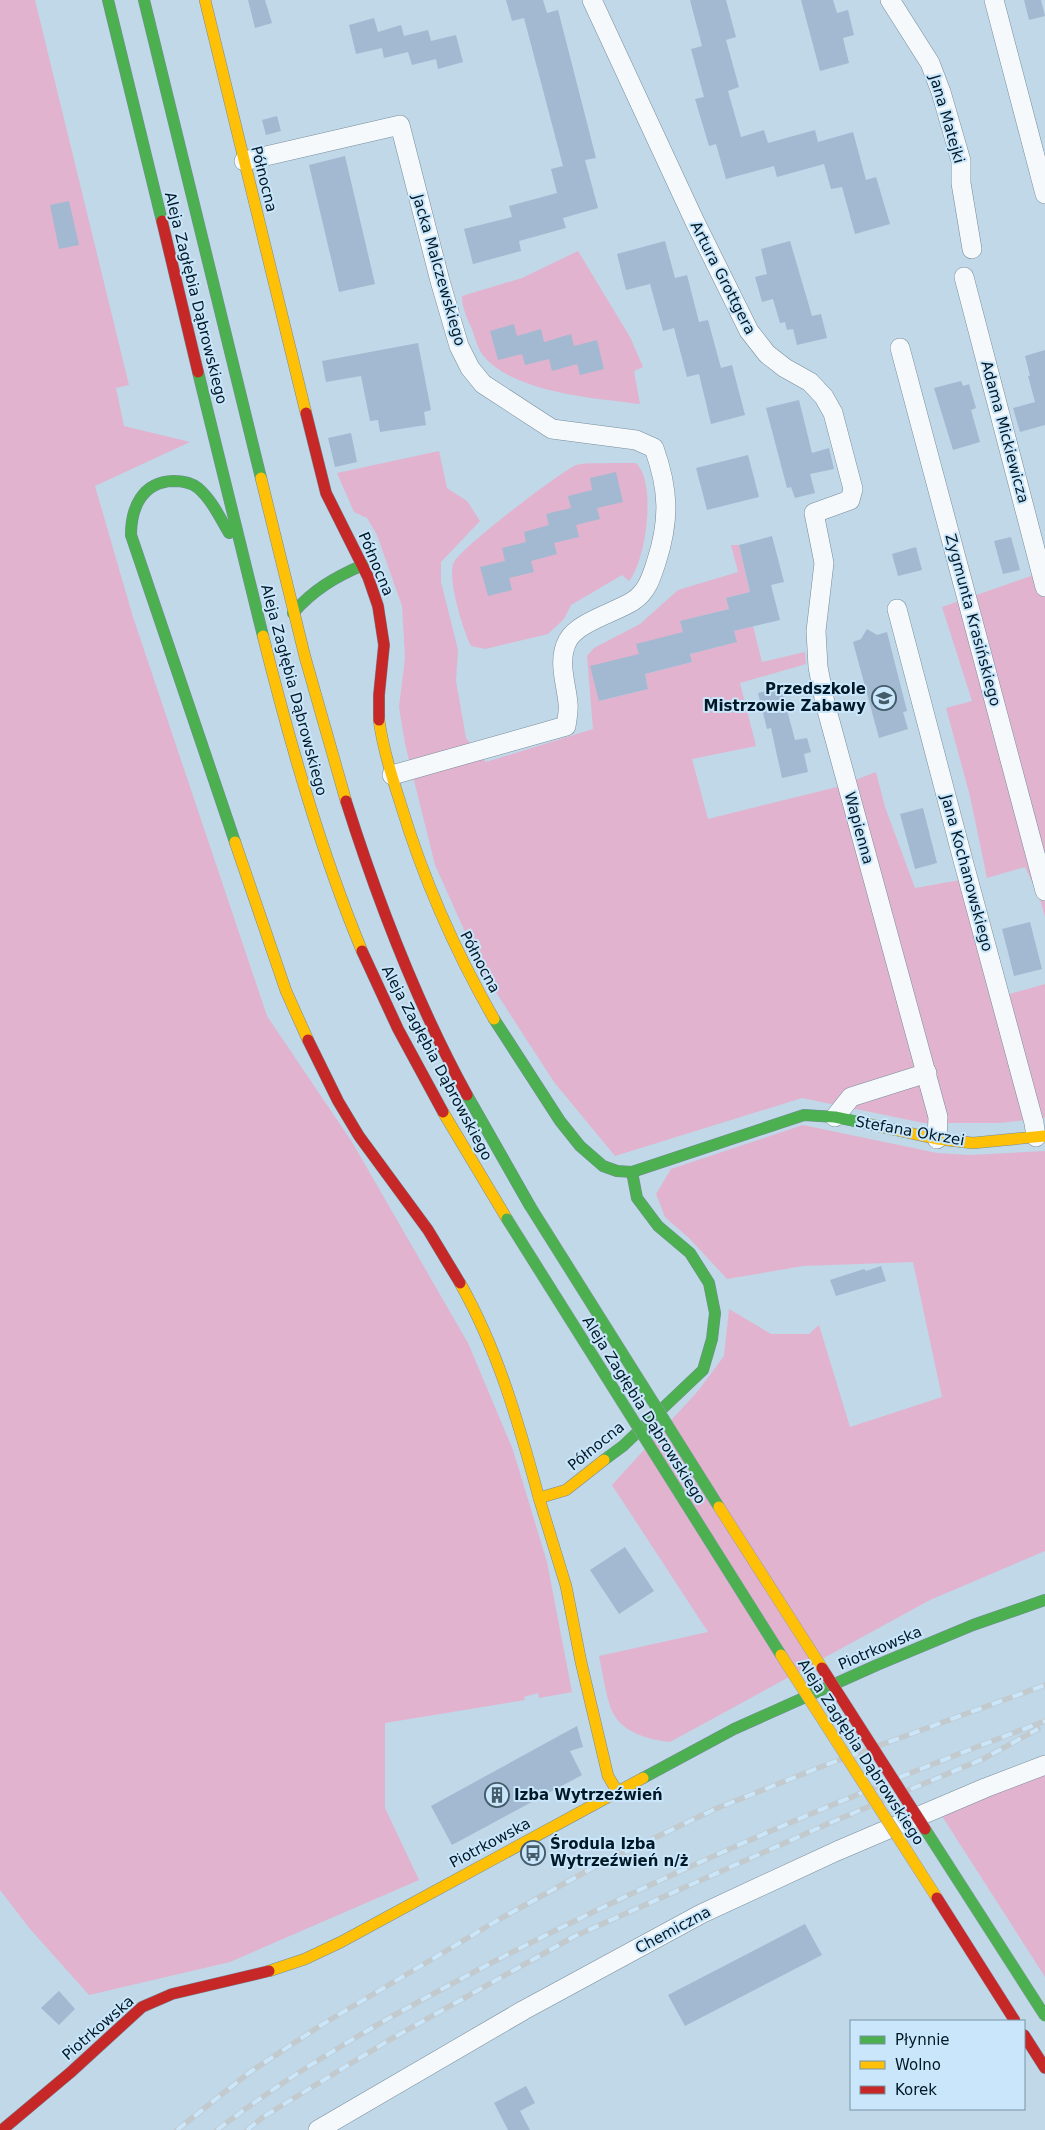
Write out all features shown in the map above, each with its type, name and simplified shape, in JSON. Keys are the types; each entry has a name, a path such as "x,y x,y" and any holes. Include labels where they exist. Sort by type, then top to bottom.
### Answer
{"main road":[{"name":"Aleja Zagłębia Dąbrowskiego","path":"108,0 244,560 304,790 367,964 403,1036 469,1156 507,1219 670,1481 1014,2020"},
{"name":"Aleja Zagłębia Dąbrowskiego","path":"144,0 293,612 335,771 380,900 428,1020 530,1206 693,1466 1045,2016"},
{"name":"Północna","path":"205,0 326,493 334,514 350,537 363,565 378,606 384,645 378,690 380,726 392,775 423,873 446,930 475,987 512,1049 572,1136 592,1158 605,1168 619,1173 632,1172 637,1198 658,1226 690,1253 709,1283 715,1314 712,1339 702,1370 623,1446 566,1490 539,1498"},
{"path":"244,560 213,504 197,487 183,482 168,480 146,489 134,504 130,522 131,535 286,991 326,1080 354,1128 423,1223 469,1300 511,1397 566,1586 581,1662 608,1776 617,1791"},
{"path":"293,612 310,592 322,584 363,565"},
{"name":"Stefana Okrzei","path":"632,1172 804,1115 834,1117 937,1139 984,1143 1041,1136"},
{"name":"Piotrkowska","path":"2,2130 71,2072 142,2007 172,1994 264,1973 306,1959 341,1942 734,1729 877,1665 973,1625 1045,1600"},
{"path":"1025,2037 1045,2068"}],"street":[{"name":"Artura Grottgera","path":"592,0 692,215 749,331 767,354 815,387 824,396 832,413 853,489 850,500 814,513"},
{"name":"Jana Matejki","path":"890,0 930,63 941,92 961,161 961,184 972,249"},
{"path":"994,0 1045,194"},
{"name":"Jacka Malczewskiego","path":"244,161 400,126 440,281 460,346 470,368 484,384 552,429 636,440 654,448 661,468 666,500 664,537 651,579 645,590 634,601 587,623 568,639 562,660 568,706 566,726 392,775"},
{"name":"Adama Mickiewicza","path":"964,277 1045,587"},
{"name":"Zygmunta Krasińskiego","path":"900,348 1045,891"},
{"name":"Wapienna","path":"814,513 824,563 816,631 818,667 825,704 927,1073 938,1118 937,1139"},
{"name":"Jana Kochanowskiego","path":"897,609 1034,1122 1041,1136"},
{"name":"Stefana Okrzei","path":"834,1117 851,1097 927,1073"},
{"name":"Chemiczna","path":"318,2130 524,2010 701,1914 838,1851 985,1788 1045,1766"}],"shaded area":[{"path":"0,0 35,0 129,385 116,388 124,426 190,442 95,486 133,617 267,1016 352,1142 468,1343 513,1450 547,1562 572,1692 539,1698 538,1693 524,1697 525,1700 385,1723 385,1808 419,1880 230,1962 89,1995 30,1929 0,1890"},
{"path":"578,251 630,337 643,367 634,371 640,404 578,396 533,385 513,377 496,367 482,354 477,345 464,309 462,296 522,278"},
{"path":"439,451 447,488 467,501 480,521 441,562 441,582 458,650 456,681 466,738 486,762 593,729 587,656 594,648 640,624 678,590 738,572 731,545 739,545 750,592 726,598 729,609 681,621 683,632 639,654 599,701 648,689 645,674 692,662 690,654 736,642 734,631 753,626 762,662 805,652 806,664 740,683 756,746 692,759 708,819 837,787 876,772 885,807 915,888 972,878 1006,995 1045,984 1045,1118 1000,1123 924,1123 802,1098 615,1156 554,1082 484,974 435,865 405,744 399,707 405,658 402,606 377,535 367,518 354,512 337,473"},
{"path":"636,463 642,473 646,487 647,522 640,557 629,581 622,575 571,605 564,619 548,634 485,649 471,646 460,618 454,593 453,564 459,556 509,513 574,466"},
{"path":"1045,571 1045,917 1040,899 1025,867 987,878 970,796 946,708 972,701 942,607"},
{"path":"803,1125 937,1153 969,1155 1045,1151 1045,1551 930,1600 670,1742 654,1739 638,1734 623,1726 613,1713 599,1656 708,1632 612,1485 698,1391 724,1356 729,1309 771,1334 809,1334 819,1325 850,1427 942,1397 913,1262 803,1266 727,1279 690,1239 665,1217 656,1194 671,1169"},
{"path":"1045,1772 1045,1977 940,1813"}],"building":[{"path":"248,0 265,0 272,23 255,28"},
{"path":"506,0 543,0 547,13 558,10 596,158 585,160 598,208 563,218 566,228 519,241 521,251 473,264 464,229 512,217 509,206 557,193 551,169 563,166 524,18 512,21"},
{"path":"690,0 726,0 736,37 726,40 739,87 728,91 741,137 764,130 768,143 815,130 818,142 853,132 866,180 876,177 890,224 855,234 842,187 831,189 824,164 777,177 774,166 726,179 716,144 709,146 695,99 704,97 691,49 702,46"},
{"path":"801,0 833,0 837,13 848,10 854,35 843,38 849,63 820,71"},
{"path":"1024,0 1041,0 1045,16 1029,20"},
{"path":"374,18 378,32 401,25 404,36 428,30 431,41 456,35 463,62 438,69 436,59 412,65 408,52 384,58 382,48 356,54 349,25"},
{"path":"277,116 281,131 266,135 262,120"},
{"path":"345,156 375,284 339,292 309,165"},
{"path":"69,201 79,245 59,249 50,205"},
{"path":"665,241 675,278 687,275 699,322 708,320 721,368 732,365 745,415 711,424 699,374 687,377 674,328 663,331 650,284 626,290 617,254"},
{"path":"790,241 812,316 821,314 827,338 797,345 793,329 787,330 785,322 780,323 773,299 762,302 755,277 767,274 761,249"},
{"path":"514,324 517,336 541,329 544,342 571,334 574,346 597,340 604,369 580,375 577,364 552,371 549,359 525,365 522,354 498,360 490,331"},
{"path":"418,343 431,410 424,412 426,425 380,432 378,420 370,421 361,376 326,382 322,361"},
{"path":"1045,350 1045,425 1020,432 1013,408 1035,402 1025,356"},
{"path":"961,381 963,386 969,384 976,408 971,410 980,442 953,450 934,388"},
{"path":"799,400 812,453 829,448 834,469 810,474 815,493 795,498 791,487 787,488 766,408"},
{"path":"351,433 357,462 335,467 328,438"},
{"path":"748,455 759,497 707,510 696,468"},
{"path":"616,472 623,502 597,508 600,519 576,525 579,537 554,543 557,554 531,561 534,572 509,578 512,590 488,596 480,567 505,561 502,548 526,542 524,532 549,525 546,514 571,508 568,496 592,490 590,478"},
{"path":"772,536 784,582 771,585 780,620 734,631 737,642 690,654 692,662 645,674 648,689 599,701 590,666 639,654 636,644 683,632 680,621 729,609 726,598 750,592 739,545"},
{"path":"1011,537 1020,570 1003,574 994,541"},
{"path":"916,547 922,570 898,576 892,554"},
{"path":"867,629 877,635 887,632 907,711 903,712 908,729 879,738 853,642 861,639"},
{"path":"781,687 795,740 807,738 811,752 804,754 808,772 782,778 771,728 767,729 758,693"},
{"path":"923,808 937,863 915,869 900,814"},
{"path":"1030,922 1042,969 1014,976 1002,929"},
{"path":"881,1266 886,1281 836,1296 830,1280 864,1269 866,1271"},
{"path":"625,1547 654,1591 619,1614 590,1570"},
{"name":"Izba Wytrzeźwień","path":"577,1726 583,1747 570,1751 582,1775 452,1845 431,1806"},
{"path":"805,1924 822,1955 685,2026 668,1995"},
{"path":"59,1991 75,2009 59,2025 41,2008"},
{"path":"526,2086 535,2103 520,2111 530,2130 508,2130 494,2103"}],"railway":[{"path":"177,2130 250,2072 323,2024 498,1920 598,1865 715,1809 823,1766 1045,1685"},
{"path":"217,2130 283,2083 352,2040 459,1980 562,1927 698,1863 836,1803 1045,1721"},
{"path":"247,2130 263,2117 391,2039 575,1936 832,1822 983,1759 1038,1729"}],"traffic: fast":[{"path":"108,0 162,221"},
{"path":"144,0 261,478"},
{"path":"198,372 263,636"},
{"path":"229,533 212,504 198,488 179,481 173,481 162,482 153,486 140,498 133,515 131,535 235,842"},
{"path":"293,613 308,597 325,585 363,565"},
{"path":"494,1019 560,1121 580,1146 603,1166 617,1171 632,1172 804,1115 835,1117 873,1125"},
{"path":"467,1095 530,1206"},
{"path":"604,1460 623,1446 703,1370 712,1339 715,1313 709,1283 690,1253 658,1226 637,1198 632,1172"},
{"path":"530,1206 719,1507"},
{"path":"507,1219 781,1655"},
{"path":"643,1778 734,1729 877,1665 973,1625 1045,1600"},
{"path":"925,1829 1045,2016"}],"traffic: slow":[{"path":"205,0 306,413"},
{"path":"261,478 305,657 346,801"},
{"path":"263,636 319,835 362,951"},
{"path":"379,720 391,773 430,888 466,968 494,1019"},
{"path":"235,842 286,991 308,1040"},
{"path":"443,1112 507,1219"},
{"path":"873,1125 937,1139 973,1143 1045,1136"},
{"path":"460,1283 486,1334 506,1388 539,1498"},
{"path":"604,1460 566,1490 539,1498 566,1586 581,1662 608,1776 617,1791"},
{"path":"719,1507 822,1668"},
{"path":"781,1655 937,1898"},
{"path":"269,1971 305,1959 341,1942 643,1778"}],"traffic: jam":[{"path":"162,221 198,372"},
{"path":"306,413 326,493 368,577 378,606 384,645 379,695 379,720"},
{"path":"346,801 399,951 431,1024 467,1095"},
{"path":"362,951 398,1029 443,1112"},
{"path":"308,1040 338,1101 359,1136 428,1230 460,1283"},
{"path":"822,1668 925,1829"},
{"path":"937,1898 1014,2020"},
{"path":"2,2130 71,2072 142,2007 172,1994 269,1971"},
{"path":"1025,2037 1045,2068"}],"place":[{"name":"Przedszkole Mistrzowie Zabawy","path":"884,698"},
{"name":"Izba Wytrzeźwień","path":"497,1795"},
{"name":"Środula Izba Wytrzeźwień n/ż","path":"533,1853"}]}
